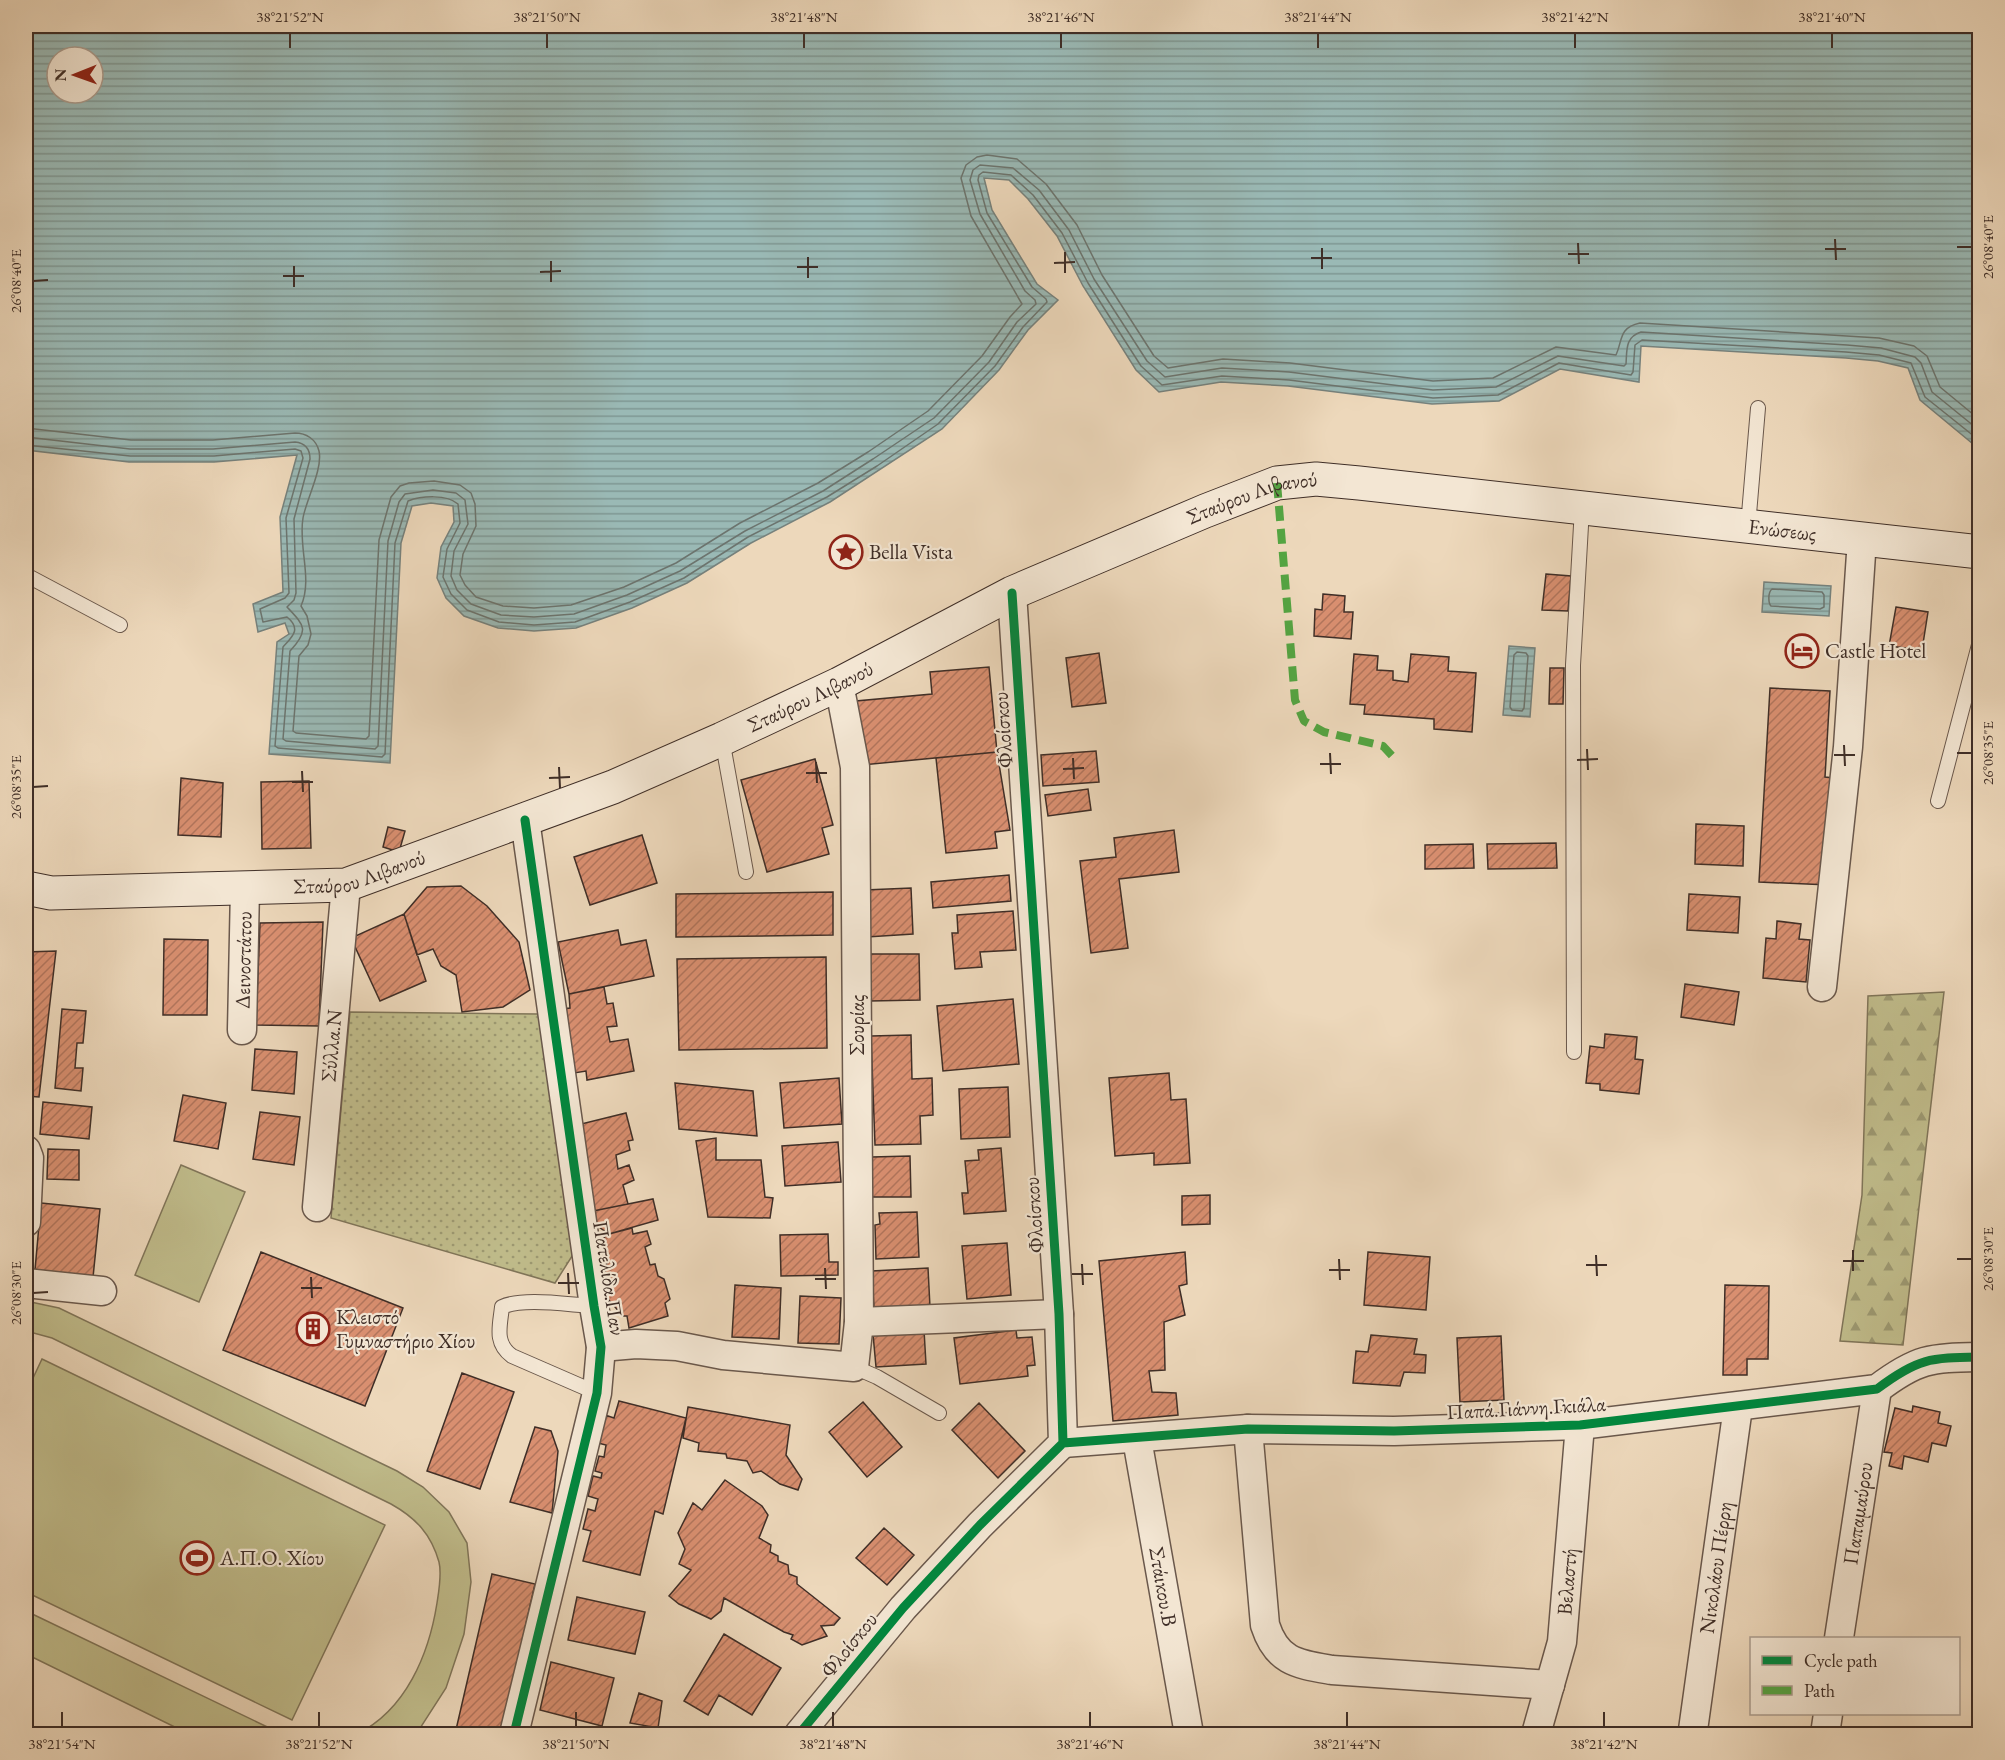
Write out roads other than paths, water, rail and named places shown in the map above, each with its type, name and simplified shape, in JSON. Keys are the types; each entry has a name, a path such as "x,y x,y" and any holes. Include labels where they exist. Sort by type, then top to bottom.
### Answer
{"main road":[{"name":"Σταύρου Λιβανού","path":"26,888 51,893 346,885 613,787 839,684 1012,593 1277,483 1316,479 1582,508"},
{"name":"Ενώσεως","path":"1582,508 1980,552"}],"street":[{"path":"1822,987 1848,747 1862,539"},
{"name":"Φλοίσκου","path":"799,1734 903,1608 980,1525 1064,1443 1059,1314 1012,593"},
{"name":"Σουρίας","path":"839,684 855,767 859,1323 854,1367"},
{"name":"Πατελίδα.Παν","path":"514,1734 597,1393 602,1347 594,1306 525,820"},
{"name":"Σύλλα.Ν","path":"317,1207 346,885"},
{"name":"Δεινοστάτου","path":"242,1030 244,888"},
{"path":"26,1150 29,1158 26,1222"},
{"path":"26,1283 102,1291"},
{"path":"859,1323 1059,1314"},
{"name":"Πατελίδα.Παν","path":"602,1347 636,1344 677,1346 723,1355 854,1367"},
{"name":"Παπά.Γιάννη.Γκιάλα","path":"1064,1443 1248,1429 1394,1431 1580,1425 1877,1389 1910,1366 1934,1358 1980,1357"},
{"name":"Παπαμαύρου","path":"1839,1637 1877,1389"},
{"name":"Νικολάου Πέρρη","path":"1693,1730 1738,1407"},
{"name":"Βελαστή","path":"1536,1734 1562,1642 1580,1425"},
{"path":"1248,1429 1265,1625 1269,1638 1287,1659 1301,1665 1332,1670 1550,1685"},
{"name":"Στάικου.Β","path":"1137,1439 1189,1734"},
{"path":"1825,1734 1828,1715"}],"lane":[{"path":"1748,526 1758,408"},
{"path":"1574,1052 1573,664 1582,508"},
{"path":"26,575 120,625"},
{"path":"1938,801 1980,641"},
{"path":"722,739 746,872"},
{"path":"594,1306 523,1302 502,1306 499,1338 504,1350 512,1356 597,1393"},
{"path":"854,1367 877,1377 939,1413"}],"water":[{"path":"26,26 1979,26 1979,449 1920,400 1908,368 1878,361 1846,358 1641,346 1639,382 1560,369 1499,401 1432,404 1288,386 1221,382 1159,392 1136,370 1083,286 1057,236 1028,199 1009,180 984,178 992,210 1037,284 1058,300 1028,330 999,370 942,429 830,502 751,543 687,583 632,608 576,628 534,631 498,628 464,616 446,598 437,578 441,547 454,522 453,506 431,503 412,506 401,543 390,763 269,754 277,642 289,634 285,623 258,632 253,604 283,592 280,517 297,455 214,462 129,462 26,450"},
{"path":"1764,582 1831,586 1829,616 1762,612"},
{"path":"1509,646 1535,648 1530,717 1503,715"}],"place":[{"name":"Bella Vista","path":"846,552"},
{"name":"Castle Hotel","path":"1802,651"},
{"name":"Κλειστό Γυμναστήριο Χίου","path":"313,1329"},
{"name":"Α.Π.Ο. Χίου","path":"197,1558"}]}
